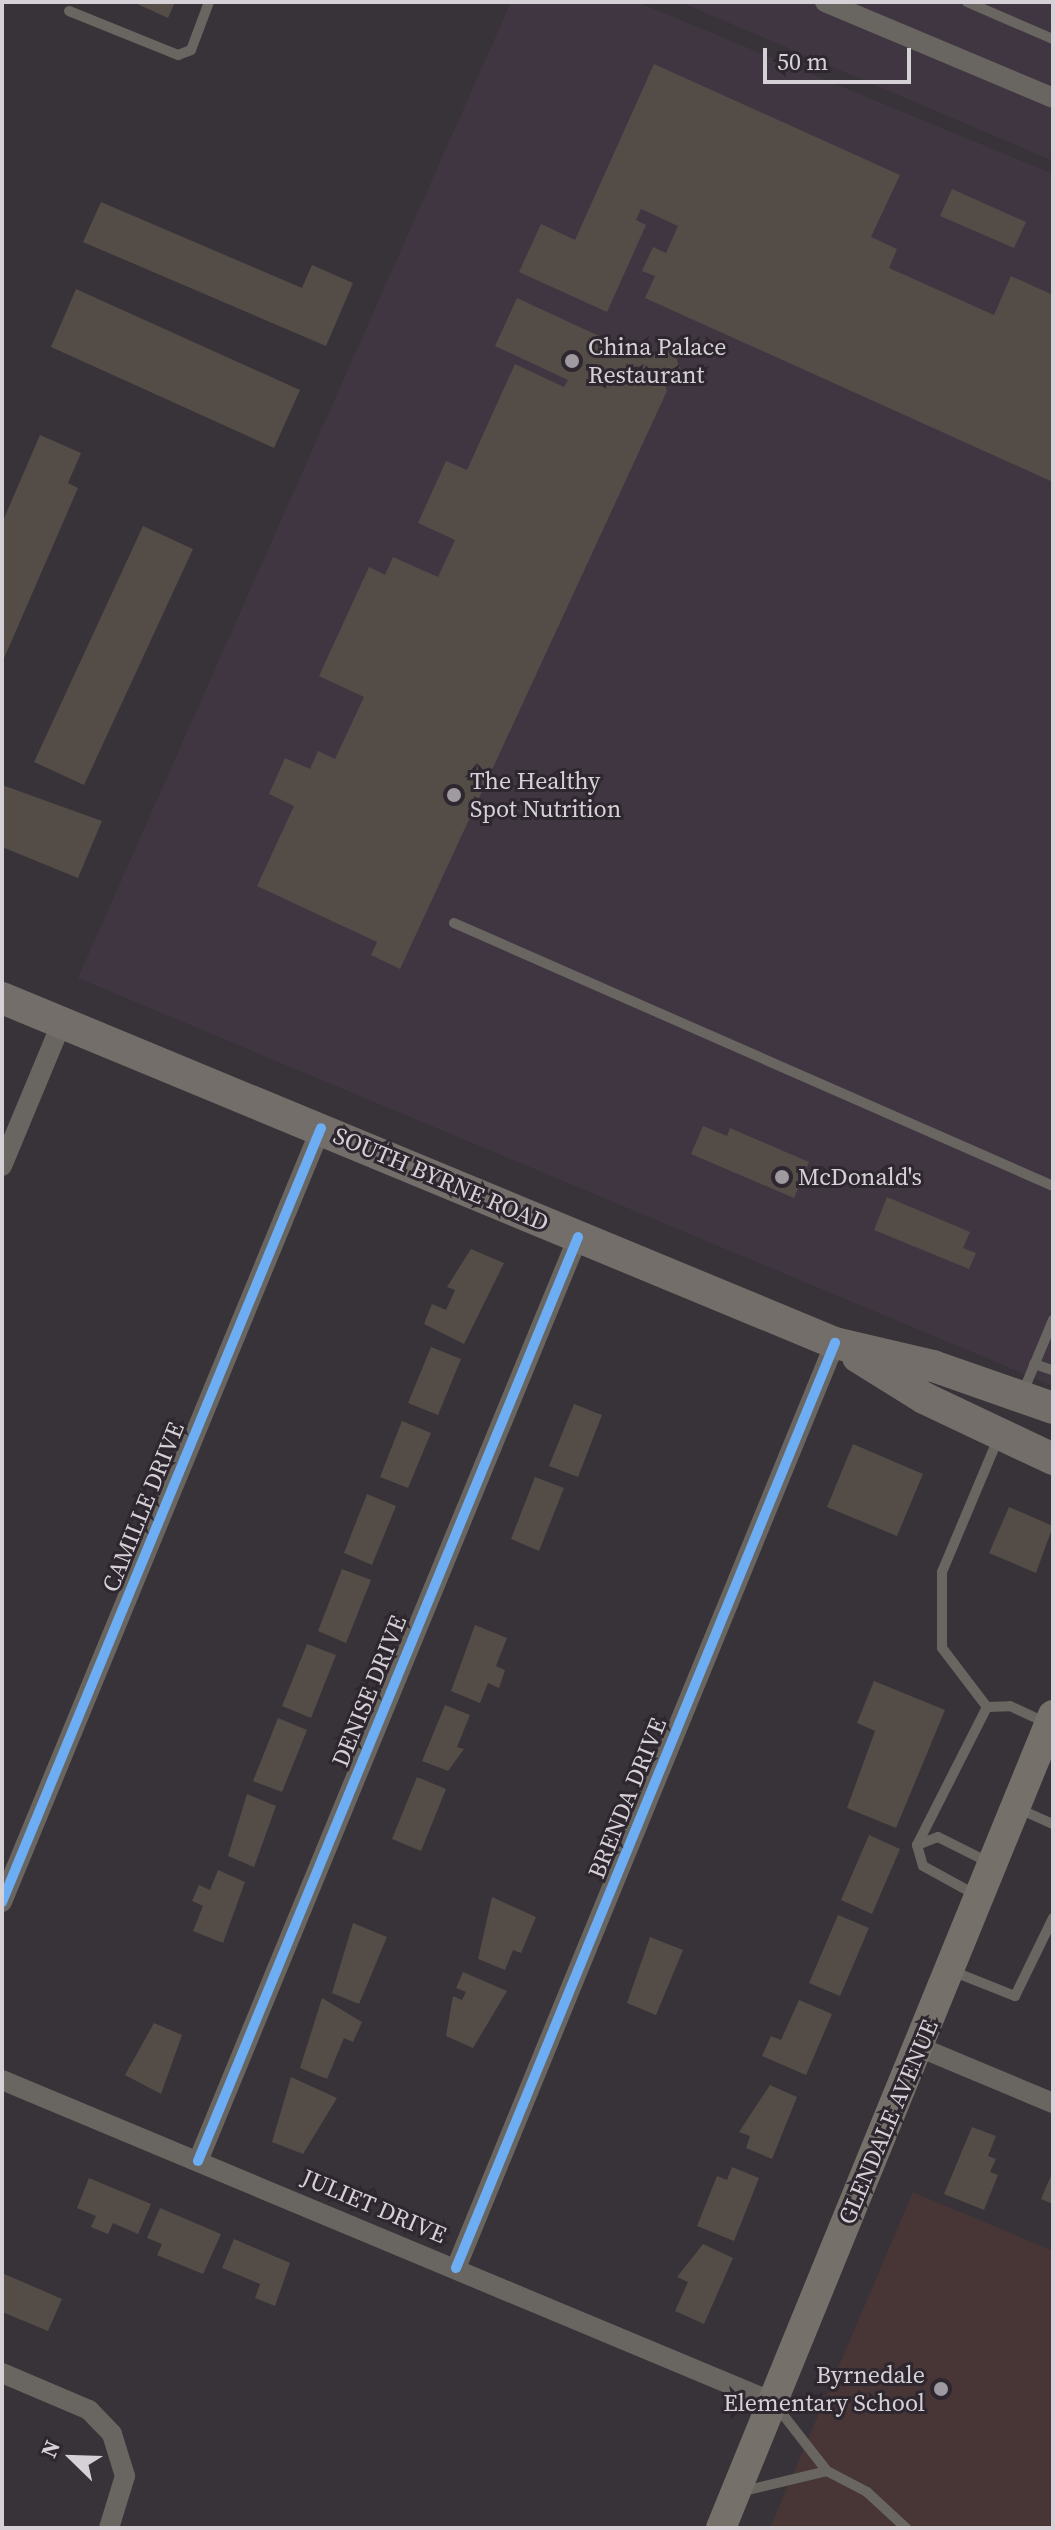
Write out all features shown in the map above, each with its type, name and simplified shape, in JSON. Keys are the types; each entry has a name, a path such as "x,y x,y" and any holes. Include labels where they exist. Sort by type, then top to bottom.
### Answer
{"main road":[{"name":"SOUTH BYRNE ROAD","path":"2,998 835,1343 1053,1408"},
{"name":"SOUTH BYRNE ROAD","path":"835,1343 924,1398 1053,1459"},
{"name":"GLENDALE AVENUE","path":"721,2528 771,2398 997,1866 1051,1720"}],"street":[{"path":"825,2 1053,98"},
{"path":"2,1166 62,1022"},
{"name":"CAMILLE DRIVE","path":"2,1902 321,1128"},
{"name":"DENISE DRIVE","path":"198,2161 578,1237"},
{"name":"BRENDA DRIVE","path":"456,2268 835,1343"},
{"path":"919,2047 1053,2103"},
{"name":"JULIET DRIVE","path":"2,2080 771,2398"},
{"path":"2,2373 89,2410 112,2434 125,2476 109,2528"}],"lane":[{"path":"69,11 178,55 191,50 209,2"},
{"path":"967,2 1053,39"},
{"path":"454,923 1053,1186"},
{"path":"1021,1397 1053,1320"},
{"path":"1034,1364 1053,1370"},
{"path":"987,1707 942,1648 942,1572 1000,1434"},
{"path":"987,1707 1010,1706 1051,1720"},
{"path":"983,1898 923,1866 917,1845 943,1806 987,1707"},
{"path":"1019,1809 1053,1824"},
{"path":"917,1845 938,1837 997,1866"},
{"path":"952,1971 1015,1996 1053,1918"},
{"path":"771,2398 827,2471 867,2492 906,2528"},
{"path":"734,2493 827,2471"}],"shaded area":[{"path":"511,2 637,2 1053,174 1053,1386 78,978"},
{"path":"680,2 1053,2 1053,161"},
{"name":"Byrnedale Elementary School","path":"913,2192 1053,2251 1053,2528 770,2528"}],"building":[{"path":"133,2 175,2 168,18"},
{"path":"654,64 900,175 871,237 897,249 889,268 994,315 1011,276 1053,295 1053,482 645,298 655,276 642,271 653,247 666,253 678,226 641,209 636,220 646,225 607,312 519,272 541,224 575,240"},
{"path":"952,189 1026,222 1014,248 940,216"},
{"path":"101,202 302,288 312,265 353,283 326,346 83,242"},
{"path":"76,289 300,390 274,448 51,347"},
{"path":"517,298 625,348 649,343 656,356 673,350 681,370 663,378 667,391 400,969 371,955 377,942 257,886 294,806 269,794 285,758 310,769 318,751 335,759 364,697 319,676 369,567 385,575 393,557 438,577 455,540 418,523 446,461 467,470 515,364 564,387 568,380 495,346"},
{"path":"40,435 81,453 68,483 78,488 2,663 2,523"},
{"path":"143,526 193,549 84,785 34,762"},
{"path":"2,785 102,821 78,878 2,847"},
{"path":"703,1126 727,1136 730,1128 809,1162 794,1198 691,1154"},
{"path":"887,1197 970,1232 963,1248 976,1253 969,1269 874,1230"},
{"path":"471,1249 504,1263 464,1344 424,1324 432,1304 446,1310 455,1290 447,1287"},
{"path":"431,1347 461,1359 438,1415 408,1403"},
{"path":"574,1404 602,1415 578,1477 549,1466"},
{"path":"402,1421 431,1433 408,1488 380,1477"},
{"path":"853,1444 923,1474 897,1536 827,1507"},
{"path":"535,1477 564,1488 539,1551 511,1539"},
{"path":"367,1494 396,1506 372,1565 344,1553"},
{"path":"1009,1507 1053,1526 1036,1573 989,1553"},
{"path":"342,1569 371,1580 346,1643 318,1631"},
{"path":"475,1625 507,1638 496,1666 505,1670 499,1688 488,1683 480,1703 451,1691"},
{"path":"307,1644 336,1655 311,1718 282,1706"},
{"path":"874,1681 945,1710 896,1828 847,1808 875,1731 857,1723"},
{"path":"445,1705 470,1715 457,1747 464,1749 448,1771 422,1761"},
{"path":"278,1718 307,1730 282,1792 253,1781"},
{"path":"417,1777 446,1789 421,1851 392,1839"},
{"path":"247,1794 276,1806 254,1867 228,1856"},
{"path":"869,1835 900,1849 872,1914 841,1900"},
{"path":"218,1870 245,1882 223,1943 193,1931 203,1906 192,1901 199,1885 210,1890"},
{"path":"492,1897 536,1917 521,1953 513,1950 505,1970 478,1959"},
{"path":"838,1915 869,1928 840,1996 809,1983"},
{"path":"353,1923 387,1937 359,2004 332,1993"},
{"path":"650,1937 683,1950 656,2015 627,2003"},
{"path":"463,1972 507,1991 473,2048 446,2036 453,1996 462,2000 466,1992 456,1988"},
{"path":"322,1998 362,2022 353,2042 344,2038 327,2079 300,2068"},
{"path":"799,2000 832,2014 806,2075 762,2056 771,2036 781,2040"},
{"path":"154,2023 182,2035 161,2094 125,2075"},
{"path":"291,2077 337,2098 303,2154 272,2142"},
{"path":"770,2085 797,2097 772,2159 746,2148 750,2136 739,2132"},
{"path":"972,2127 996,2136 988,2156 996,2159 990,2172 998,2175 984,2210 944,2194"},
{"path":"732,2167 759,2178 734,2241 697,2226 717,2176 727,2180"},
{"path":"1053,2171 1053,2204 1041,2199"},
{"path":"89,2178 151,2204 138,2234 113,2223 108,2234 91,2227 96,2216 77,2208"},
{"path":"160,2208 221,2234 203,2274 157,2255 162,2244 147,2238"},
{"path":"234,2239 290,2263 275,2306 255,2298 260,2284 222,2268"},
{"path":"703,2244 733,2258 704,2324 675,2311 688,2282 677,2277"},
{"path":"2,2273 62,2299 48,2331 2,2312"}],"cycle path":[{"path":"2,1902 321,1128"},
{"path":"198,2161 578,1237"},
{"path":"456,2268 835,1343"}],"place":[{"name":"China Palace Restaurant","path":"572,361"},
{"name":"The Healthy Spot Nutrition","path":"454,795"},
{"name":"McDonald's","path":"782,1177"},
{"name":"Byrnedale Elementary School","path":"941,2389"}]}
